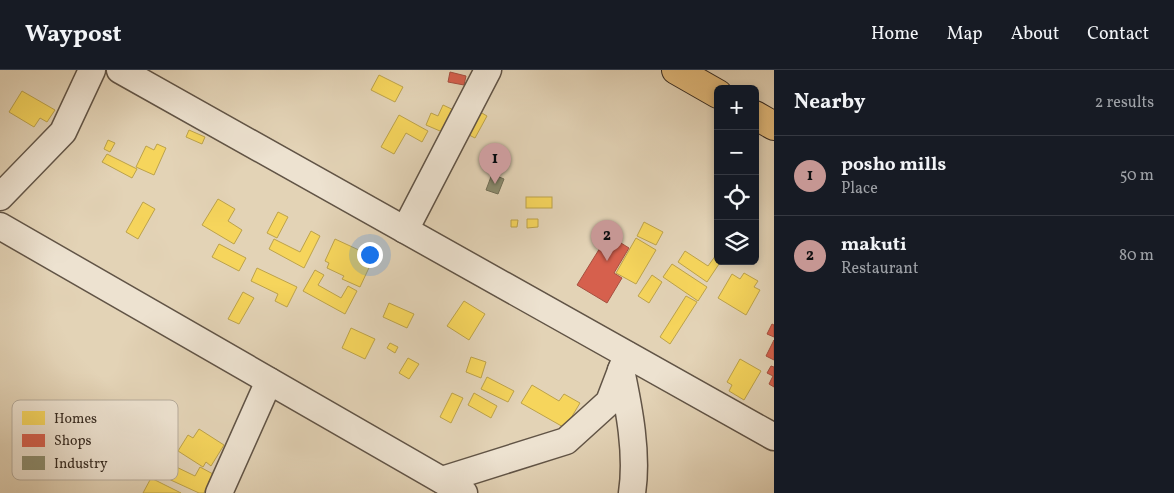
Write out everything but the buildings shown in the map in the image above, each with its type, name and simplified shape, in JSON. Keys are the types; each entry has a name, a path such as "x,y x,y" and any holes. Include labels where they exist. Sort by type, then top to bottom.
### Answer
{"highway":[{"path":"676,70 714,92"},
{"path":"759,117 774,126"}],"street":[{"path":"0,197 63,132 92,70"},
{"path":"120,70 406,230 624,362 774,437"},
{"path":"406,230 488,70"},
{"path":"0,226 453,487 566,441 608,402 624,362"},
{"path":"624,362 634,481 632,493"},
{"path":"219,493 269,381"}],"place":[{"name":"posho mills","path":"495,184"},
{"name":"makuti","path":"607,261"}]}
